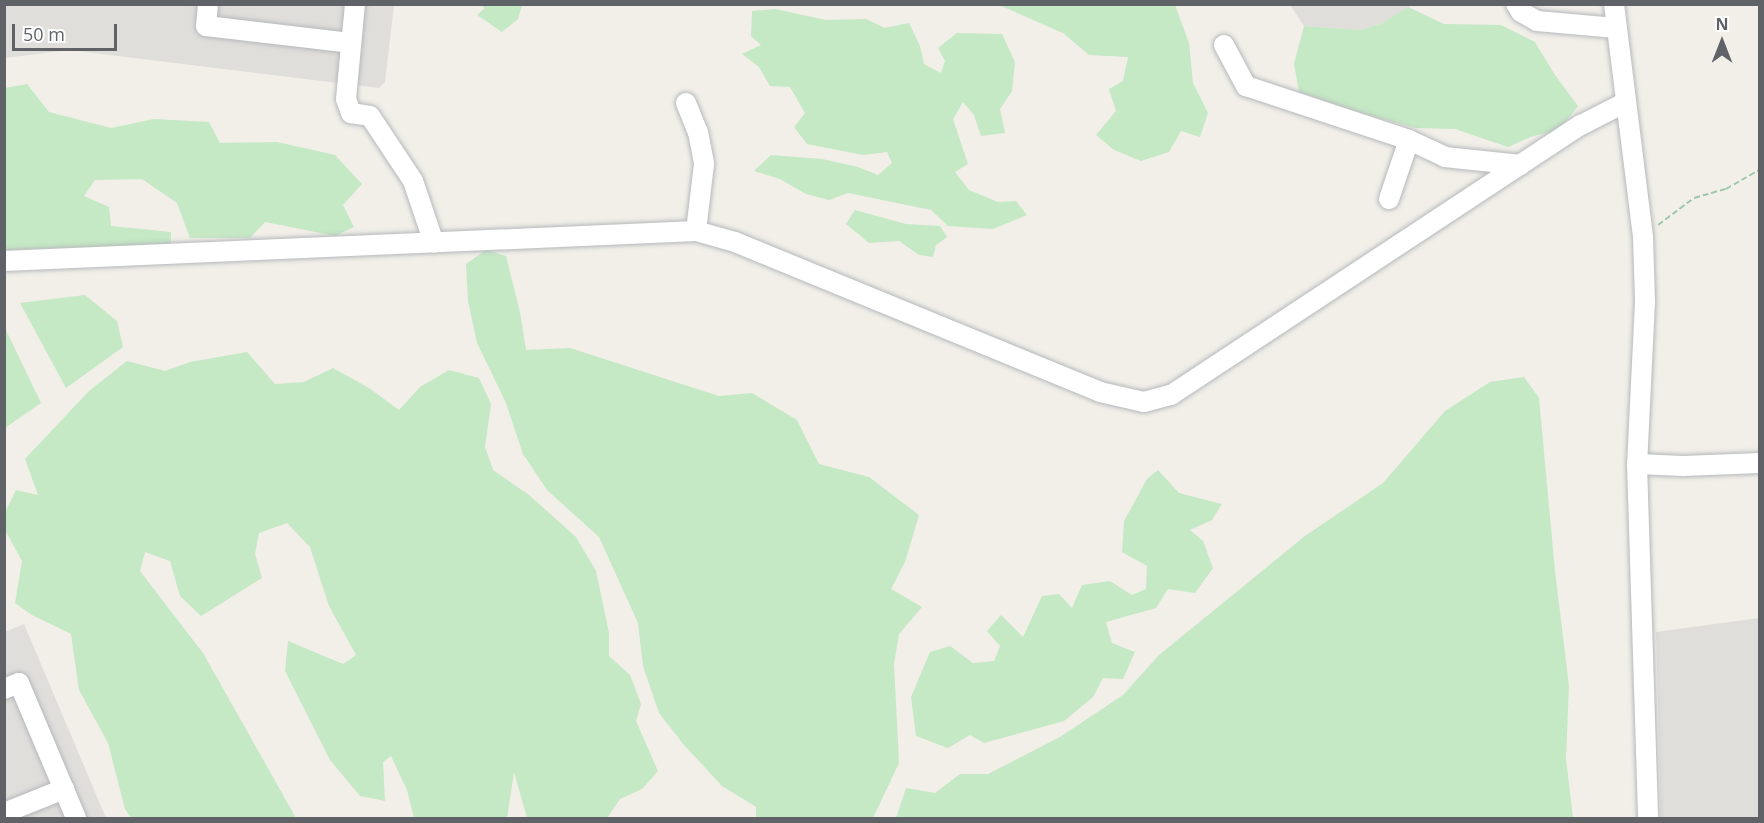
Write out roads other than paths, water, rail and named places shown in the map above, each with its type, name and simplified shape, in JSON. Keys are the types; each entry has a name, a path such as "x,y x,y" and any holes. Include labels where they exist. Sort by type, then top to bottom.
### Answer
{"street":[{"path":"208,4 206,26 350,43"},
{"path":"355,4 346,99 351,112 370,116 413,181 434,243"},
{"path":"1516,4 1521,12 1537,21 1616,28"},
{"path":"1614,4 1624,103 1643,237 1645,302 1637,464 1648,819"},
{"path":"1224,45 1246,86 1409,140 1445,157 1521,165"},
{"path":"686,103 698,132 704,164 696,231"},
{"path":"4,261 434,243 670,230 696,231 735,242 1100,392 1144,402 1171,395 1581,125 1624,103"},
{"path":"1389,199 1409,140"},
{"path":"1637,464 1683,466 1760,463"},
{"path":"4,689 19,683 76,819"},
{"path":"4,813 64,789"}]}
